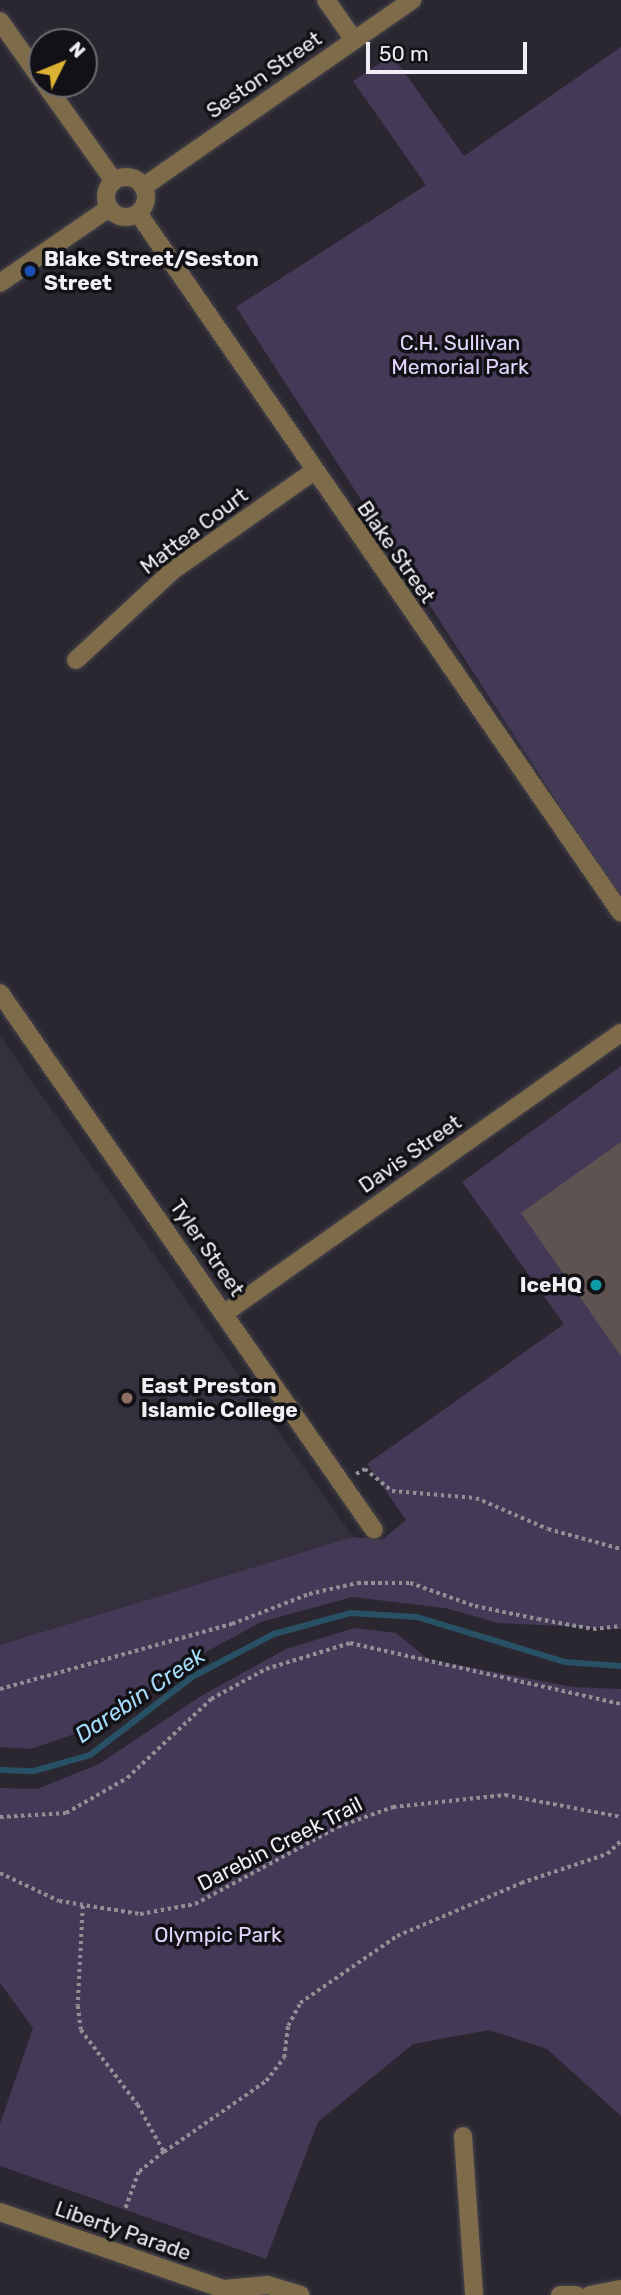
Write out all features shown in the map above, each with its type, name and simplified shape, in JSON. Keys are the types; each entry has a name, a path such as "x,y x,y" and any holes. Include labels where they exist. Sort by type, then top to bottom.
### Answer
{"street":[{"path":"326,0 354,40"},
{"name":"Seston Street","path":"143,187 412,0"},
{"path":"0,21 28,61"},
{"path":"54,98 114,181"},
{"path":"127,177 143,187 146,198 138,213 119,216 109,208 107,190 114,181 127,177"},
{"path":"0,283 109,208"},
{"name":"Blake Street","path":"138,213 313,472 621,914"},
{"name":"Mattea Court","path":"76,660 172,571 313,472"},
{"name":"Tyler Street","path":"0,993 374,1530"},
{"name":"Davis Street","path":"225,1313 621,1033"},
{"path":"463,2136 474,2295"},
{"name":"Liberty Parade","path":"0,2212 234,2293 268,2285 300,2295"},
{"path":"590,2295 617,2292"},
{"path":"560,2295 576,2295"}],"path":[{"path":"342,1482 365,1469 392,1491 476,1498 548,1529 621,1549"},
{"path":"0,1689 232,1624 309,1594 357,1583 410,1584 475,1606 538,1619 593,1629 621,1626"},
{"path":"0,1817 66,1813 127,1778 211,1699 266,1669 351,1643 621,1704"},
{"name":"Darebin Creek Trail","path":"0,1873 60,1901 140,1914 195,1904 338,1827 393,1807 505,1795 621,1817"},
{"path":"125,2210 139,2172 266,2081 284,2058 288,2026 300,2003 397,1936 521,1883 607,1854 621,1841"},
{"path":"83,1906 78,2006 81,2030 138,2105 164,2152"}],"shaded area":[{"name":"East Preston Islamic College","path":"0,1036 353,1537 119,1620 0,1649"}],"green space":[{"name":"C.H. Sullivan Memorial Park","path":"621,47 621,900 236,307 426,185 353,81 392,55 464,156"},
{"path":"621,1066 621,1629 498,1623 445,1608 352,1597 261,1622 178,1667 115,1720 31,1749 0,1747 0,1645 353,1537 382,1540 406,1520 367,1464 564,1324 462,1182"},
{"name":"Olympic Park","path":"355,1628 396,1633 428,1659 572,1687 621,1689 621,2116 547,2049 489,2030 413,2044 318,2122 266,2259 0,2166 0,2124 33,2028 0,1983 0,1788 37,1789 99,1764 201,1696 286,1649"}],"building":[{"name":"IceHQ","path":"621,1142 621,1356 521,1213"}],"waterway":[{"name":"Darebin Creek","path":"0,1770 34,1771 90,1755 192,1677 274,1634 350,1613 417,1617 565,1662 621,1666"}],"place":[{"name":"Blake Street/Seston Street","path":"30,271"},
{"name":"IceHQ","path":"596,1285"},
{"name":"East Preston Islamic College","path":"127,1398"}]}
